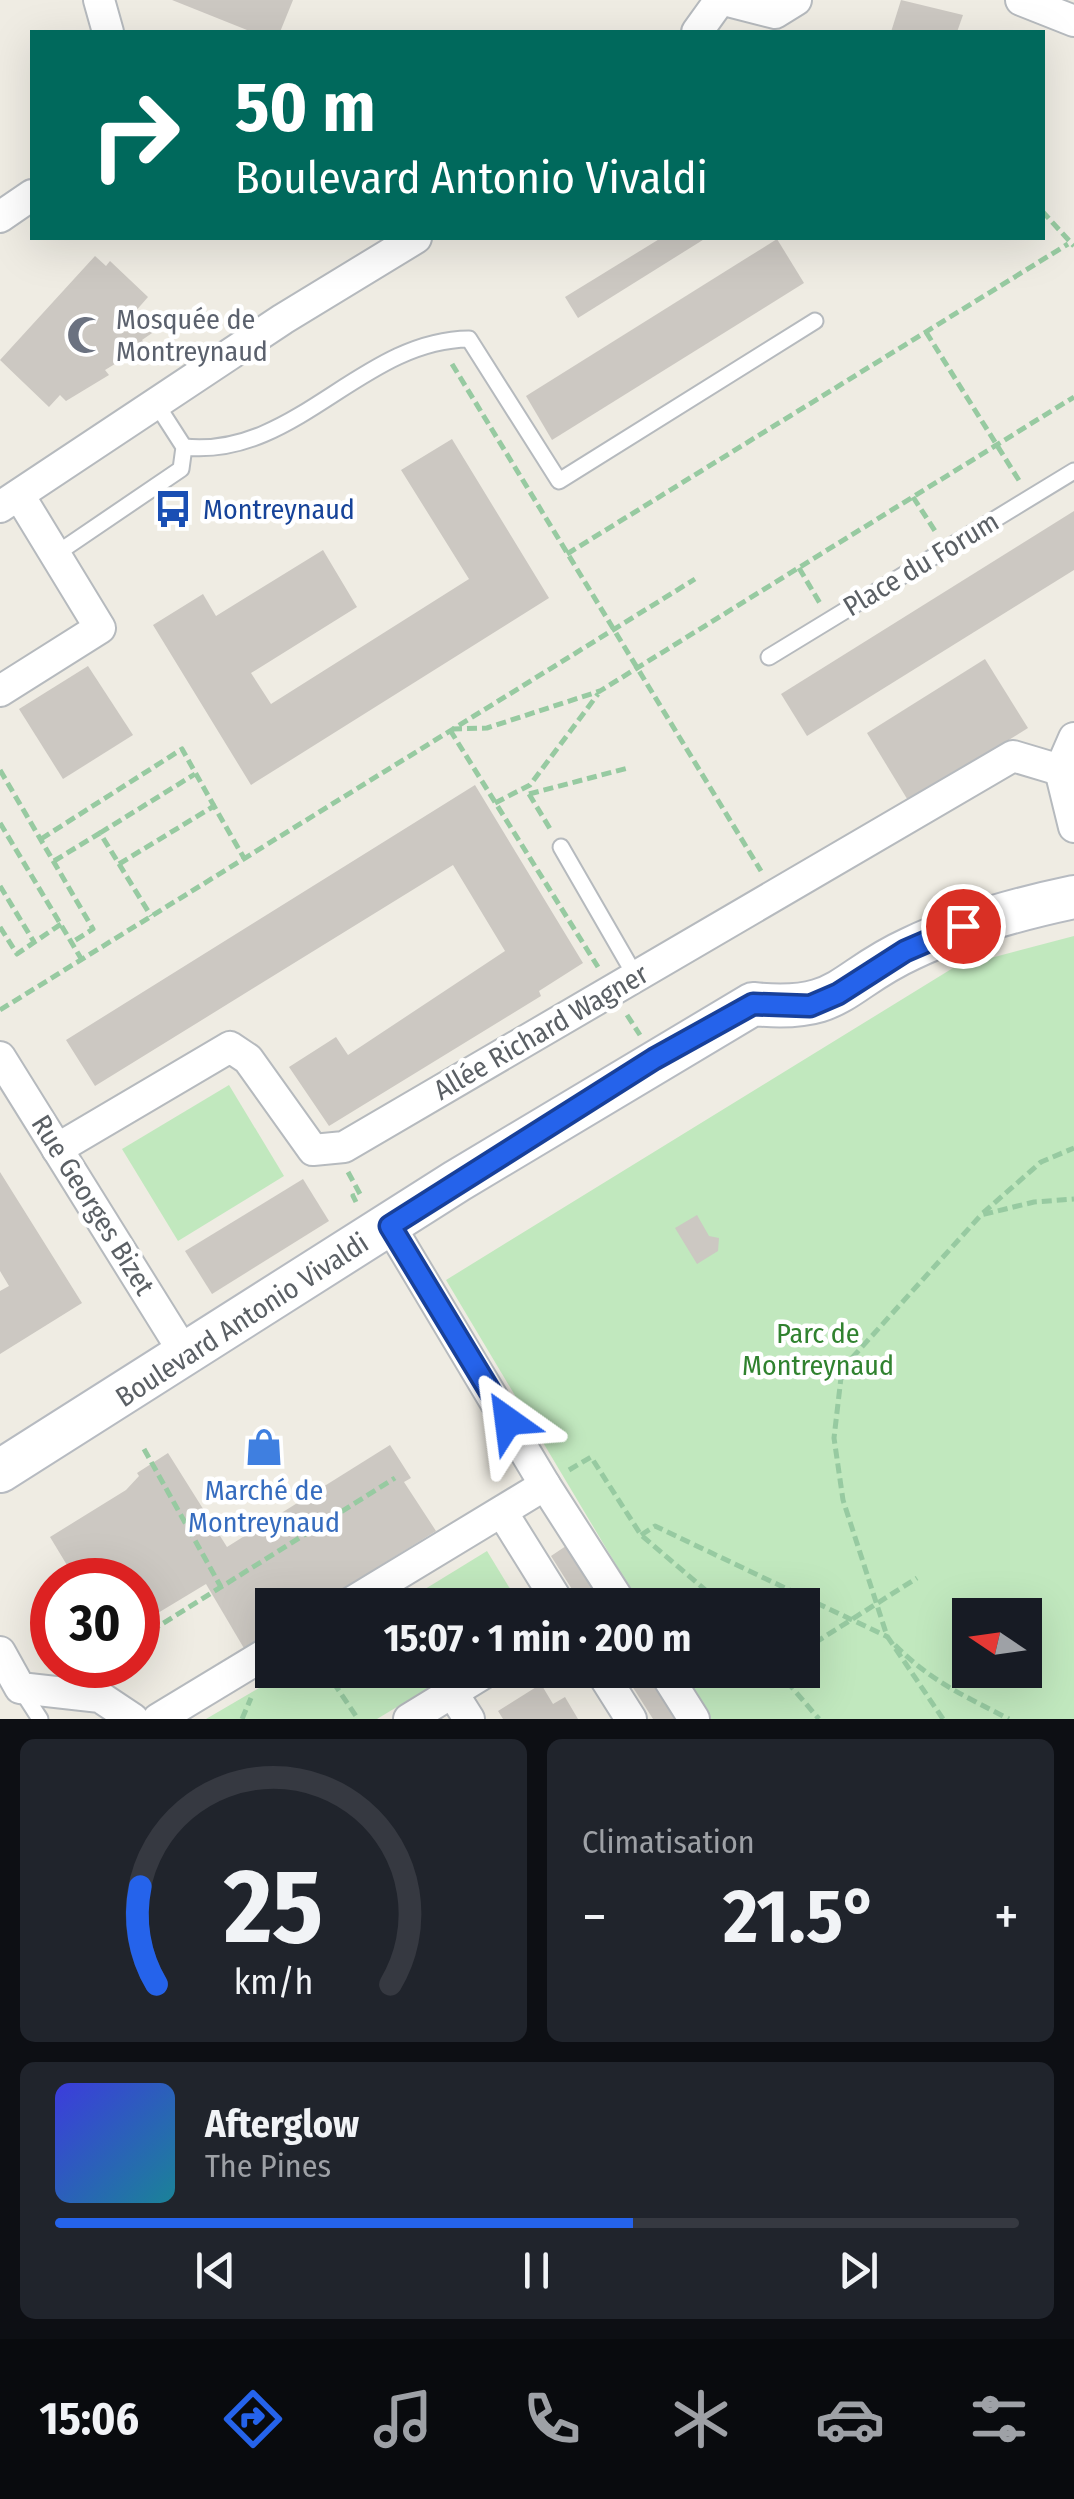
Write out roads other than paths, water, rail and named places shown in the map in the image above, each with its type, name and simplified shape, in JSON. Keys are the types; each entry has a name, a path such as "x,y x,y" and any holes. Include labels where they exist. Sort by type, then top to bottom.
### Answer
{"street":[{"path":"99,0 107,30"},
{"path":"699,30 722,0 776,13 796,0"},
{"path":"1021,0 1074,21"},
{"path":"0,217 30,196"},
{"path":"0,691 100,628 56,554 10,501 283,319 413,240"},
{"path":"1074,738 1060,770 1074,826"},
{"name":"Allée Richard Wagner","path":"57,1149 230,1047 248,1059 302,1140 313,1150 334,1150 1012,756 1060,770"},
{"name":"Boulevard Antonio Vivaldi","path":"0,1472 654,1059 753,1004 810,1006 838,994 905,951 963,926 1074,898"},
{"name":"Rue Georges Bizet","path":"0,1057 185,1354"},
{"path":"382,1231 611,1588"},
{"path":"376,1588 546,1485"},
{"path":"502,1512 549,1588"},
{"path":"0,1652 10,1693 100,1697 133,1719"},
{"path":"158,1719 255,1660"},
{"path":"408,1719 459,1688"},
{"path":"611,1688 631,1719"},
{"path":"674,1688 694,1719"},
{"path":"452,1692 470,1719"}],"lane":[{"path":"184,447 203,449 244,442 284,427 410,347 436,339 468,339 559,480 815,321"},
{"path":"56,554 180,470 184,447 157,405"},
{"name":"Place du Forum","path":"769,657 1074,471"},
{"path":"561,847 624,984"},
{"path":"10,1693 40,1719"}],"place":[{"name":"Mosquée de Montreynaud","path":"86,335"},
{"name":"Montreynaud","path":"173,509"},
{"name":"Marché de Montreynaud","path":"264,1447"}],"park label":[{"name":"Parc de Montreynaud","path":"818,1349"}]}
